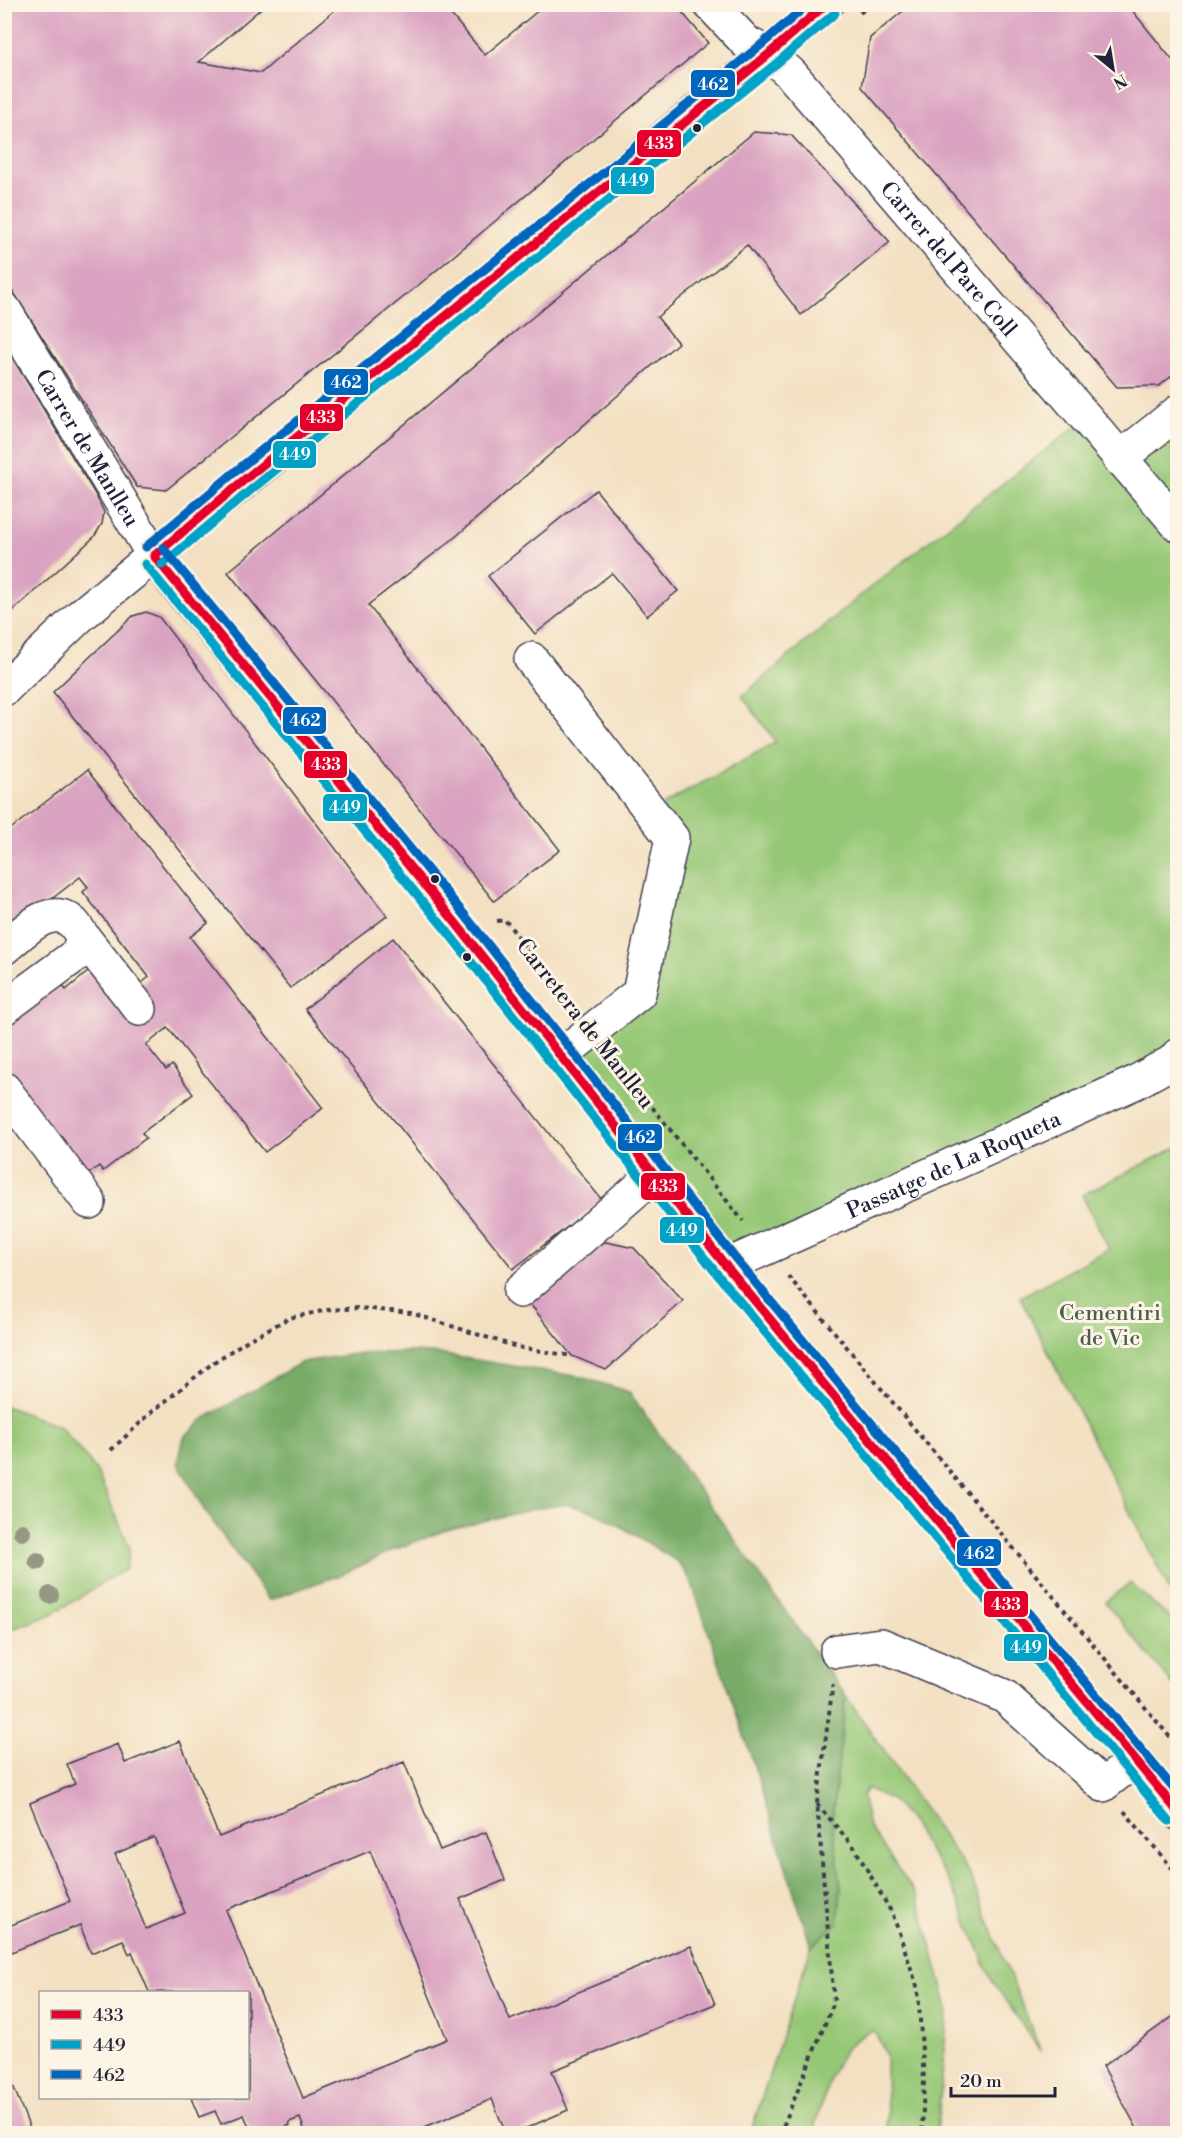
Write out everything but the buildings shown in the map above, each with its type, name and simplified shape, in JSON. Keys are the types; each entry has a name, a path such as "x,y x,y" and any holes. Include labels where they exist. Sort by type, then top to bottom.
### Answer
{"street":[{"name":"Carrer del Pare Coll","path":"710,4 747,43 770,54 791,74 1178,525"},
{"path":"4,689 80,616 726,87 770,54 827,4"},
{"name":"Carrer de Manlleu","path":"4,309 154,556"},
{"path":"1119,459 1178,412"},
{"name":"Carretera de Manlleu","path":"154,556 455,922 726,1266 1178,1813"},
{"path":"531,659 672,838 639,993 560,1056"},
{"path":"4,948 44,917 61,915 72,922 140,1009"},
{"path":"4,1008 77,954 84,938"},
{"name":"Passatge de La Roqueta","path":"726,1266 1134,1083 1172,1062 1178,1055"},
{"path":"4,1089 89,1202"},
{"path":"520,1292 654,1175"},
{"path":"837,1651 881,1645 1004,1696 1103,1785 1134,1761"}],"path":[{"name":"Carretera de Manlleu","path":"455,922 505,921 765,1248 1178,1747"},
{"path":"111,1450 152,1412 214,1362 289,1318 327,1310 360,1308 411,1313 517,1347 572,1356"},
{"path":"780,2133 834,2002 817,1803 837,1651"},
{"path":"1103,1785 1178,1875"},
{"path":"817,1803 854,1847 892,1915 918,1989 924,2081 922,2133"}],"green space":[{"path":"1177,412 1178,1055 726,1266 560,1056 639,993 664,804 776,742 742,696 862,594 1085,419 1119,459"},
{"name":"Cementiri de Vic","path":"1177,1147 1177,1605 1020,1297 1109,1249 1082,1195"},
{"path":"432,1353 581,1377 629,1392 846,1696 832,1819 841,1887 838,1922 811,1947 756,1771 691,1581 678,1562 592,1511 569,1505 546,1506 446,1530 391,1551 345,1573 269,1600 203,1508 178,1463 184,1437 205,1418 302,1362 356,1354"},
{"path":"5,1406 60,1427 96,1470 130,1548 126,1569 50,1615 5,1632"},
{"path":"1130,1583 1177,1624 1177,1690 1105,1602"},
{"path":"846,1696 969,1873 1041,2052 991,1979 952,1886 909,1819 893,1801 867,1788 862,1796 869,1827 918,1897 948,2008 937,2133 887,2133 886,2055 874,2030 853,2042 838,2060 812,2133 750,2134 811,1947 838,1922 841,1887 832,1819"}],"transit line":[{"name":"462","path":"146,547 236,471 761,45 808,4"},
{"name":"433","path":"154,556 244,480 769,54 826,4"},
{"name":"449","path":"162,565 252,489 777,63 835,13"},
{"name":"462","path":"163,548 464,914 735,1258 1178,1794"},
{"name":"433","path":"154,556 455,922 726,1266 1178,1812"},
{"name":"449","path":"145,564 446,930 717,1274 1169,1821"}]}
